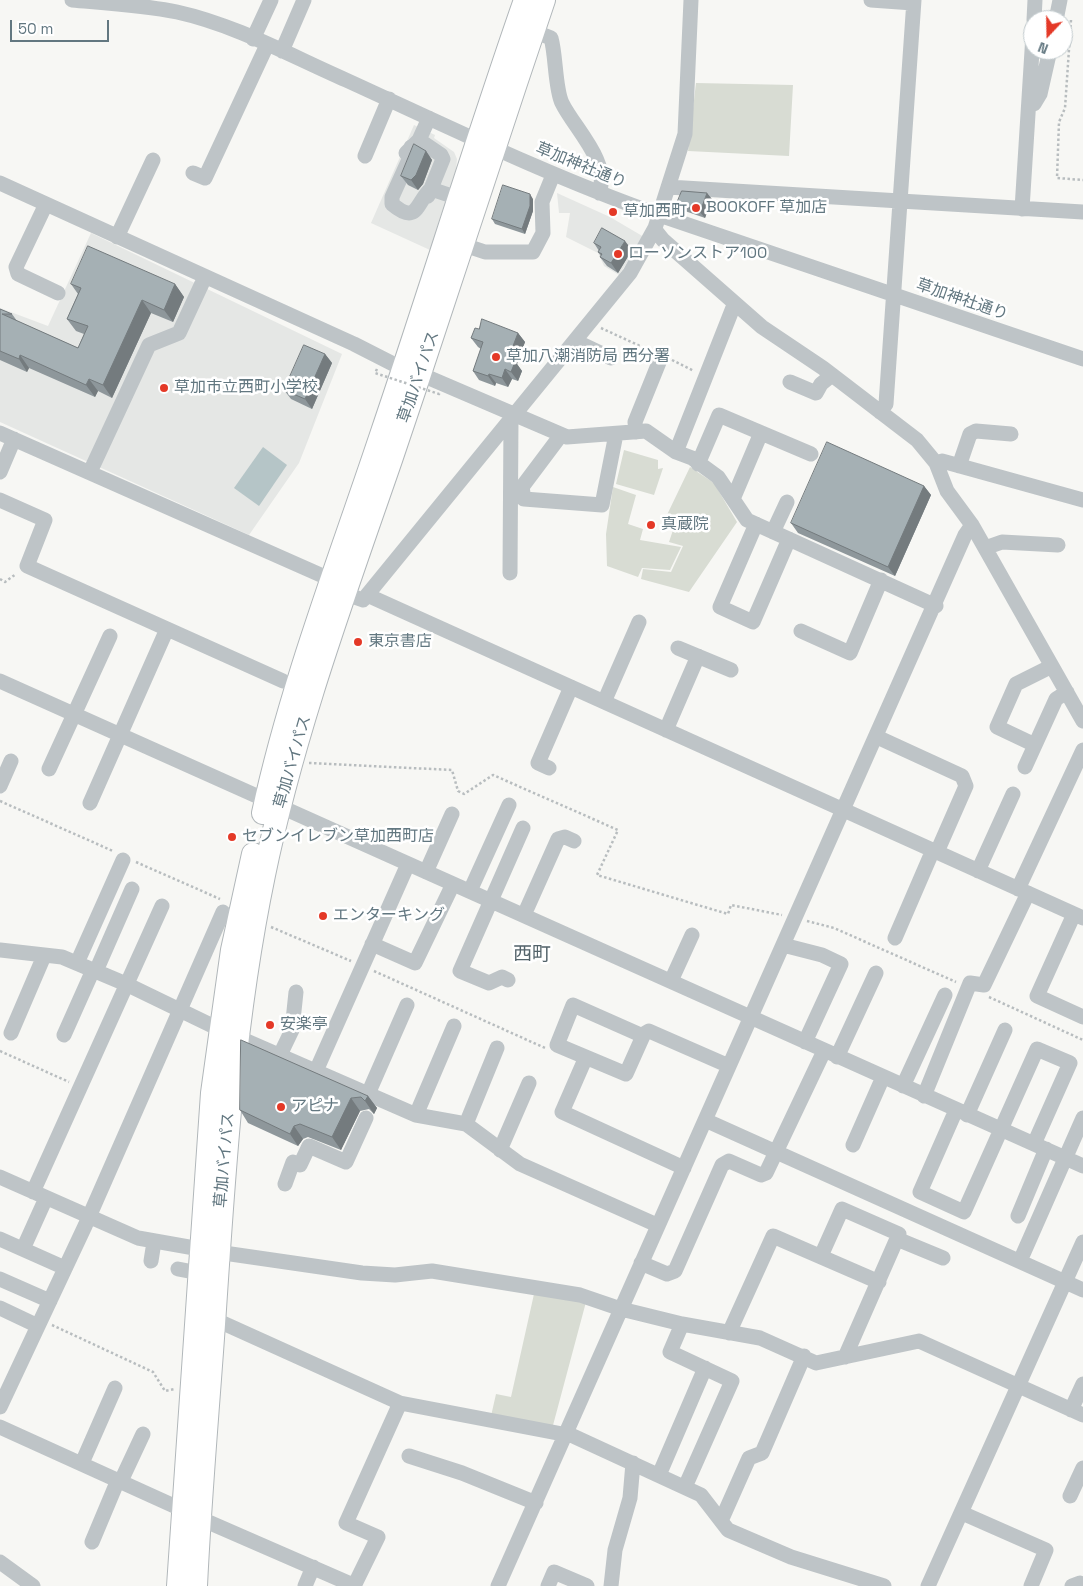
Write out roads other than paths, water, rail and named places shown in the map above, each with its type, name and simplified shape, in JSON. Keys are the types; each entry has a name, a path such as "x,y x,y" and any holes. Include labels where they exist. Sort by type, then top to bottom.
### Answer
{"highway":[{"name":"草加バイパス","path":"196,1586 191,1514 189,1271 209,1251 234,1138 229,1033 232,950 272,803 348,589 412,372 458,198 486,143 534,31 529,0"},
{"name":"草加バイパス","path":"412,372 464,245 486,143 529,0"},
{"name":"草加バイパス","path":"178,1586 191,1514 214,1319 209,1251 212,1093 229,1033 253,975 272,803"}],"street":[{"name":"草加神社通り","path":"72,0 166,5 213,22 282,51 599,193 658,215 1083,359"},
{"path":"253,39 271,0"},
{"path":"282,51 304,0"},
{"path":"348,589 513,416 630,272 654,230 684,134 691,0"},
{"path":"871,0 913,2 886,404 880,412"},
{"path":"534,31 551,38 556,60 560,100 592,150 602,183 599,193"},
{"path":"193,173 205,178 267,45"},
{"path":"1022,209 1031,60"},
{"path":"1028,105 1034,104 1040,94 1048,60"},
{"path":"365,156 388,100"},
{"path":"429,118 415,144 392,197 392,204 398,209 412,213 418,209 424,195 458,198"},
{"path":"415,144 441,155 443,159 429,194"},
{"path":"386,206 386,197 406,152 415,144"},
{"path":"117,237 153,160"},
{"path":"464,245 486,252 533,252 543,233 542,202 553,174"},
{"path":"0,183 412,372 513,416 567,437 646,431 676,452 692,458 718,477 747,520 936,606"},
{"path":"668,187 1083,212"},
{"path":"46,204 16,267 18,274 58,293"},
{"path":"654,230 734,304 762,327 832,374 918,440 936,463 947,491 972,525 1083,721"},
{"path":"90,472 149,345 179,333 205,276"},
{"path":"676,452 734,304"},
{"path":"575,341 611,358"},
{"path":"636,432 635,422 660,357"},
{"path":"790,382 816,393 821,384 832,374"},
{"path":"698,464 719,415 811,454"},
{"path":"510,573 513,416"},
{"path":"959,466 967,438 970,434 976,431 1011,434"},
{"path":"0,433 1079,916 1037,996 1083,1017"},
{"path":"733,499 761,433"},
{"path":"561,434 522,487 524,499 602,505 616,434"},
{"path":"0,472 14,439"},
{"path":"936,463 942,461 1083,500"},
{"path":"0,500 45,520 27,566 283,681"},
{"path":"774,532 786,502"},
{"path":"756,524 720,607 753,622 789,539"},
{"path":"498,1586 657,1224 684,1168 842,811 936,606 965,535 972,525"},
{"path":"985,548 1002,542 1058,545"},
{"path":"801,631 850,653 881,580"},
{"path":"604,702 639,622"},
{"path":"90,803 167,629"},
{"path":"49,769 110,636"},
{"path":"678,648 731,670"},
{"path":"666,730 698,656"},
{"path":"1035,745 997,726 1016,684 1052,666"},
{"path":"0,681 1083,1166"},
{"path":"549,768 538,763 571,687"},
{"path":"1025,767 1056,699 1066,692"},
{"path":"877,737 962,776 966,786 895,938"},
{"path":"924,1096 970,982 984,985 1083,750"},
{"path":"0,786 10,761"},
{"path":"978,871 1013,794"},
{"path":"470,891 497,818 509,805"},
{"path":"426,872 452,814"},
{"path":"508,980 502,977 489,983 460,971 523,828"},
{"path":"524,915 558,839 565,837 574,841"},
{"path":"77,963 123,860"},
{"path":"316,1071 408,864"},
{"path":"372,944 416,964 453,884"},
{"path":"64,1035 132,889"},
{"path":"23,1249 39,1195 79,1087 162,906"},
{"path":"0,1407 65,1268 85,1239 88,1217 223,912"},
{"path":"671,981 692,934"},
{"path":"783,945 822,955 841,964 806,1042"},
{"path":"0,954 62,957 77,963 229,1033 416,1115 466,1124 520,1164 657,1224"},
{"path":"11,1033 44,956"},
{"path":"641,1264 667,1274 675,1271 722,1165 729,1162 762,1176 766,1173 876,973"},
{"path":"280,1055 292,1030 296,992"},
{"path":"903,1086 944,995"},
{"path":"368,1094 407,1005"},
{"path":"643,1036 573,1005 557,1045 626,1074 643,1036 649,1031 730,1066"},
{"path":"416,1115 454,1026"},
{"path":"1004,1030 920,1192 964,1212 1037,1050 1070,1062 1018,1216"},
{"path":"466,1124 496,1048"},
{"path":"586,1057 562,1112 684,1168"},
{"path":"853,1145 883,1077"},
{"path":"500,1150 529,1083"},
{"path":"284,1184 309,1146 346,1162 366,1118"},
{"path":"1020,1261 1083,1118"},
{"path":"705,1120 1083,1290"},
{"path":"1,1181 39,1195 138,1238 154,1242 362,1273 395,1275 432,1271 580,1295 682,1324 760,1338 804,1356 816,1364 919,1341 1077,1412 1083,1384"},
{"path":"821,1256 842,1209 899,1234 846,1357"},
{"path":"729,1333 772,1236 879,1282"},
{"path":"0,1238 65,1268"},
{"path":"897,1239 942,1258"},
{"path":"151,1261 154,1242"},
{"path":"928,1586 1020,1387 1083,1242"},
{"path":"0,1279 50,1301"},
{"path":"0,1308 40,1323"},
{"path":"214,1319 400,1403 565,1435 633,1463 701,1495 728,1530 790,1557 884,1586"},
{"path":"682,1324 670,1352 732,1380 685,1487"},
{"path":"721,1521 749,1458 762,1454 804,1356"},
{"path":"659,1475 706,1368"},
{"path":"82,1463 116,1388"},
{"path":"0,1427 313,1567 337,1583 355,1586 378,1537 346,1523 400,1403"},
{"path":"92,1542 143,1434"},
{"path":"409,1456 462,1473 536,1503"},
{"path":"611,1586 615,1550 630,1498 633,1463"},
{"path":"1070,1496 1083,1468"},
{"path":"962,1513 1046,1550 1031,1586"},
{"path":"0,1562 27,1584"},
{"path":"304,1586 313,1567"},
{"path":"548,1586 554,1572 588,1586"}],"place":[{"name":"BOOKOFF 草加店","path":"696,208"},
{"name":"草加西町","path":"613,212"},
{"name":"ローソンストア100","path":"618,254"},
{"name":"草加八潮消防局 西分署","path":"496,357"},
{"name":"草加市立西町小学校","path":"164,388"},
{"name":"真蔵院","path":"651,525"},
{"name":"東京書店","path":"358,642"},
{"name":"セブンイレブン草加西町店","path":"232,837"},
{"name":"エンターキング","path":"323,916"},
{"name":"安楽亭","path":"270,1025"},
{"name":"アピナ","path":"281,1107"}],"district":[{"name":"西町","path":"532,955"}]}
